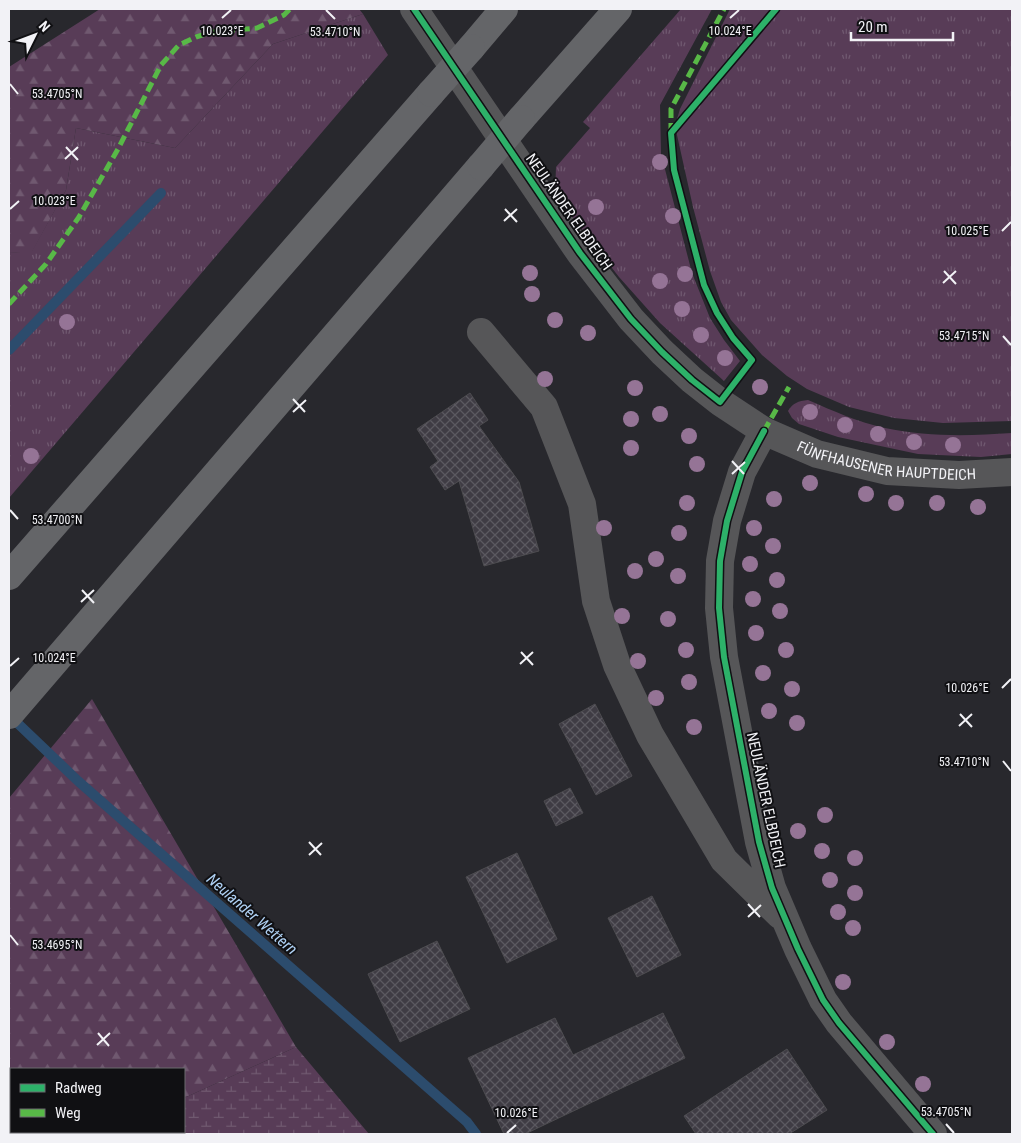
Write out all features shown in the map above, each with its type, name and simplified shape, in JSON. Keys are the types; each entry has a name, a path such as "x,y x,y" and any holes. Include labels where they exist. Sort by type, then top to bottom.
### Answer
{"highway":[{"path":"9,576 504,9"},
{"path":"12,710 618,9"}],"street":[{"name":"NEULÄNDER ELBDEICH","path":"417,13 575,246 631,319 692,380 720,402 764,431 742,472 727,520 720,561 719,608 724,657 759,842 772,888 798,949 823,1000 851,1037 933,1134"},
{"name":"NEULÄNDER ELBDEICH","path":"481,332 544,407 582,504 596,601 617,665 650,735 724,860 786,920"},
{"name":"FÜNFHAUSENER HAUPTDEICH","path":"764,431 817,454 887,471 959,475 1012,472"}],"green space":[{"path":"100,9 359,9 363,14 273,44 175,148 76,128 66,190 32,252 9,253 9,67"},
{"path":"681,9 712,9 660,105 661,154 692,273 710,318 740,361 724,381 660,323 619,277 555,195 556,167 590,128 583,122"},
{"path":"730,9 1012,9 1012,421 943,423 894,418 849,407 807,389 787,376 762,355 731,320 721,302 710,271 693,207 675,126 680,109"},
{"path":"363,14 388,55 9,498 9,253 32,251 66,190 76,128 175,148 273,44"},
{"path":"808,400 875,426 901,431 948,435 1012,433 1012,454 981,457 918,454 838,437 799,424 792,418 788,411 792,406"},
{"path":"92,699 296,1047 185,1098 185,1068 10,1068 10,1133 108,1133 9,1134 9,798"},
{"path":"296,1047 369,1134 105,1134 185,1133 185,1098"}],"building":[{"path":"470,393 488,420 479,426 519,482 539,551 484,566 459,481 445,490 430,467 438,461 417,429"},
{"path":"595,704 632,776 596,795 559,724"},
{"path":"570,788 583,813 556,826 544,801"},
{"path":"517,853 557,939 507,963 466,877"},
{"path":"652,896 681,955 637,977 608,918"},
{"path":"437,941 470,1009 400,1042 368,974"},
{"path":"663,1013 685,1058 525,1134 504,1134 468,1058 555,1018 573,1055"},
{"path":"787,1049 827,1110 789,1134 696,1134 684,1116"}],"waterway":[{"path":"9,350 161,193"},
{"name":"Neulander Wettern","path":"10,716 78,781 467,1122 476,1134"}],"marked path":[{"path":"9,304 46,264 79,217 118,149 161,65 179,45 212,32 257,28 284,15 290,9"},
{"path":"671,133 671,109 724,9"},
{"path":"764,431 789,387"}],"cycle path":[{"path":"414,9 580,253 631,319 692,380 720,402 752,360 733,338 717,313 704,285 674,170 671,133 776,9"},
{"path":"764,431 742,472 727,521 720,561 719,608 724,657 759,842 772,888 798,949 823,1000 839,1023 933,1134"}]}
